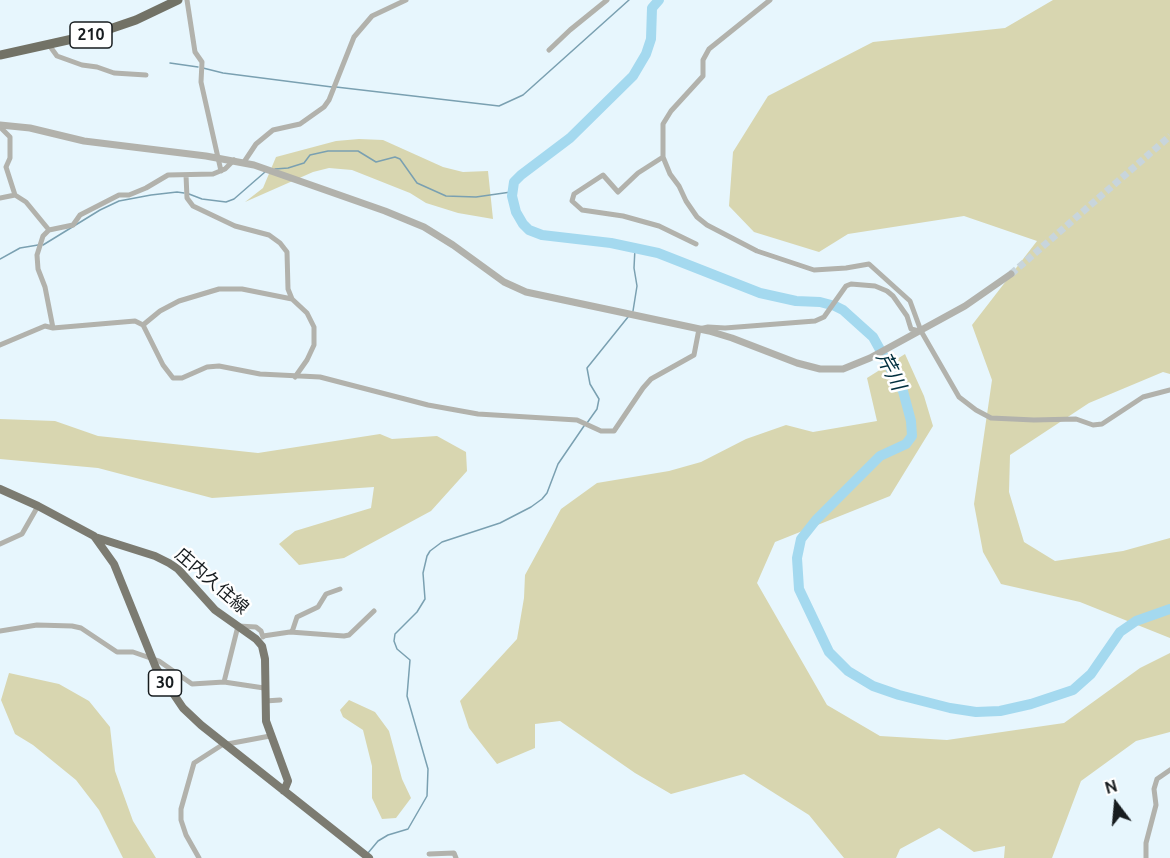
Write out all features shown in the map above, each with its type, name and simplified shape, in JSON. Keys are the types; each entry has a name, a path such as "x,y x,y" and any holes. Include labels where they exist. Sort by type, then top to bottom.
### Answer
{"highway":[{"name":"210","path":"0,55 49,45 119,26 178,0"}],"main road":[{"name":"庄内久住線","path":"0,489 94,536 155,556 169,563 178,569 215,610 256,639 262,646"},
{"name":"庄内久住線","path":"94,536 114,564 153,659 168,688 183,708 357,854 369,858"},
{"path":"262,646 265,658 266,721 288,781 284,792"}],"street":[{"path":"187,0 195,52 202,62 201,82 221,171"},
{"path":"247,163 256,144 273,130 300,124 324,106 354,37 372,16 406,0"},
{"path":"549,50 607,0"},
{"path":"770,0 709,49 703,60 703,76 663,124 663,158 670,174 686,201 707,225 757,251 814,270 869,264 910,301 917,333"},
{"path":"49,45 57,56 75,62 114,73 146,75"},
{"path":"0,126 30,128 84,141 247,163 309,183 424,227 453,245 490,273 512,286 533,294 699,329 732,338 806,366 825,370 850,367 917,333 965,306 1011,274"},
{"path":"0,126 10,136 10,158 6,167 16,192 15,195"},
{"path":"663,158 638,173 618,192 603,175 574,194 572,201 582,210 623,216 658,226 696,244"},
{"path":"53,327 45,287 38,269 37,255 43,236 49,230 73,225 80,215 119,195 129,195 168,176 213,174 221,171 234,160"},
{"path":"186,175 187,198 193,206 221,221 251,232 269,235 287,252 288,289 292,299 307,313 314,327 314,345 308,360 295,377"},
{"path":"0,198 15,195 26,202 49,230"},
{"path":"699,329 815,321 824,317 846,286 874,286 893,296 907,316 912,329 917,333 959,397 991,418 1076,419 1102,424 1143,397 1170,390"},
{"path":"143,325 160,311 179,301 219,289 242,289 292,299"},
{"path":"0,345 45,326 135,321 143,325 163,365 173,378 182,378 207,367 219,366 260,374 320,377 428,405 478,414 577,420 601,431 614,431 651,379 694,355 699,329"},
{"path":"0,544 22,534 38,506"},
{"path":"292,632 297,617 318,607 321,598 340,588"},
{"path":"263,636 292,632 349,635 374,612"},
{"path":"0,631 37,625 72,626 81,628 117,652 133,652 153,659 192,684 224,681 264,688"},
{"path":"224,681 238,626 256,627 261,631 262,646"},
{"path":"265,701 280,700"},
{"path":"200,858 186,835 181,820 182,801 194,763 225,745 270,736"},
{"path":"1146,858 1146,843 1156,804 1154,789 1157,779 1170,770"},
{"path":"429,854 454,854 456,858"}],"shaded area":[{"path":"1053,0 1170,0 1170,374 1163,372 1089,403 1010,455 1009,492 1024,542 1055,561 1123,551 1170,538 1170,638 1080,602 1001,584 983,552 974,504 992,380 972,325 1037,241 964,216 848,234 819,252 754,232 729,206 733,152 768,96 873,42 1005,28"},
{"path":"383,140 443,167 463,172 488,171 493,219 458,213 426,203 410,193 352,170 329,168 313,172 245,202 263,188 276,157 336,141"},
{"path":"905,354 924,396 933,426 890,496 775,542 757,583 827,705 880,736 947,740 1064,723 1140,668 1170,653 1170,732 1136,741 1081,781 1052,858 1004,858 1005,846 974,852 939,828 900,849 896,858 844,858 809,815 744,774 671,794 635,773 560,721 535,724 535,748 497,764 469,728 460,701 517,639 524,598 525,575 561,509 597,483 669,471 701,462 746,439 786,425 813,432 877,421 867,378"},
{"path":"0,419 55,421 98,436 258,453 380,434 392,439 437,436 466,452 467,471 431,511 344,558 299,565 279,544 295,531 371,508 374,487 212,498 98,468 0,459"},
{"path":"9,673 59,684 89,701 110,727 115,771 133,821 156,858 123,858 99,810 76,780 33,745 15,734 1,700"},
{"path":"349,700 375,712 389,731 402,779 411,798 396,818 382,819 372,798 372,766 363,730 343,717 340,710"}],"waterway":[{"path":"336,87 499,106 523,95 629,0"},
{"name":"芹川","path":"659,0 652,8 651,39 646,54 633,76 570,138 514,182 512,196 516,212 529,230 542,235 611,243 658,253 760,293 835,306 843,310 873,337 903,391 911,421 912,436 906,444 880,456 816,520 801,539 797,558 799,589 829,652 848,671 873,686 899,695 950,708 976,712 1000,711 1031,704 1073,690 1091,674 1120,632 1136,621 1170,609"},
{"path":"170,63 198,67"},
{"path":"203,68 223,73 332,87"},
{"path":"275,169 304,163 310,155 328,151 358,151 376,162 395,157 400,159 417,183 446,196 476,197 511,192"},
{"path":"189,194 202,199 226,202 234,199 265,172"},
{"path":"43,245 119,201 151,195 184,193"},
{"path":"0,259 20,248 38,245"},
{"path":"633,311 637,286 634,268 635,248"},
{"path":"587,423 597,409 599,399 590,384 587,368 628,317"},
{"path":"368,853 378,841 388,835 408,829 427,796 428,769 407,696 410,660 397,649 394,641 395,634 417,612 425,599 423,573 427,556 442,542 500,523 542,499 547,493 558,464 584,426"}],"tunnel":[{"path":"1011,274 1170,136"}]}
